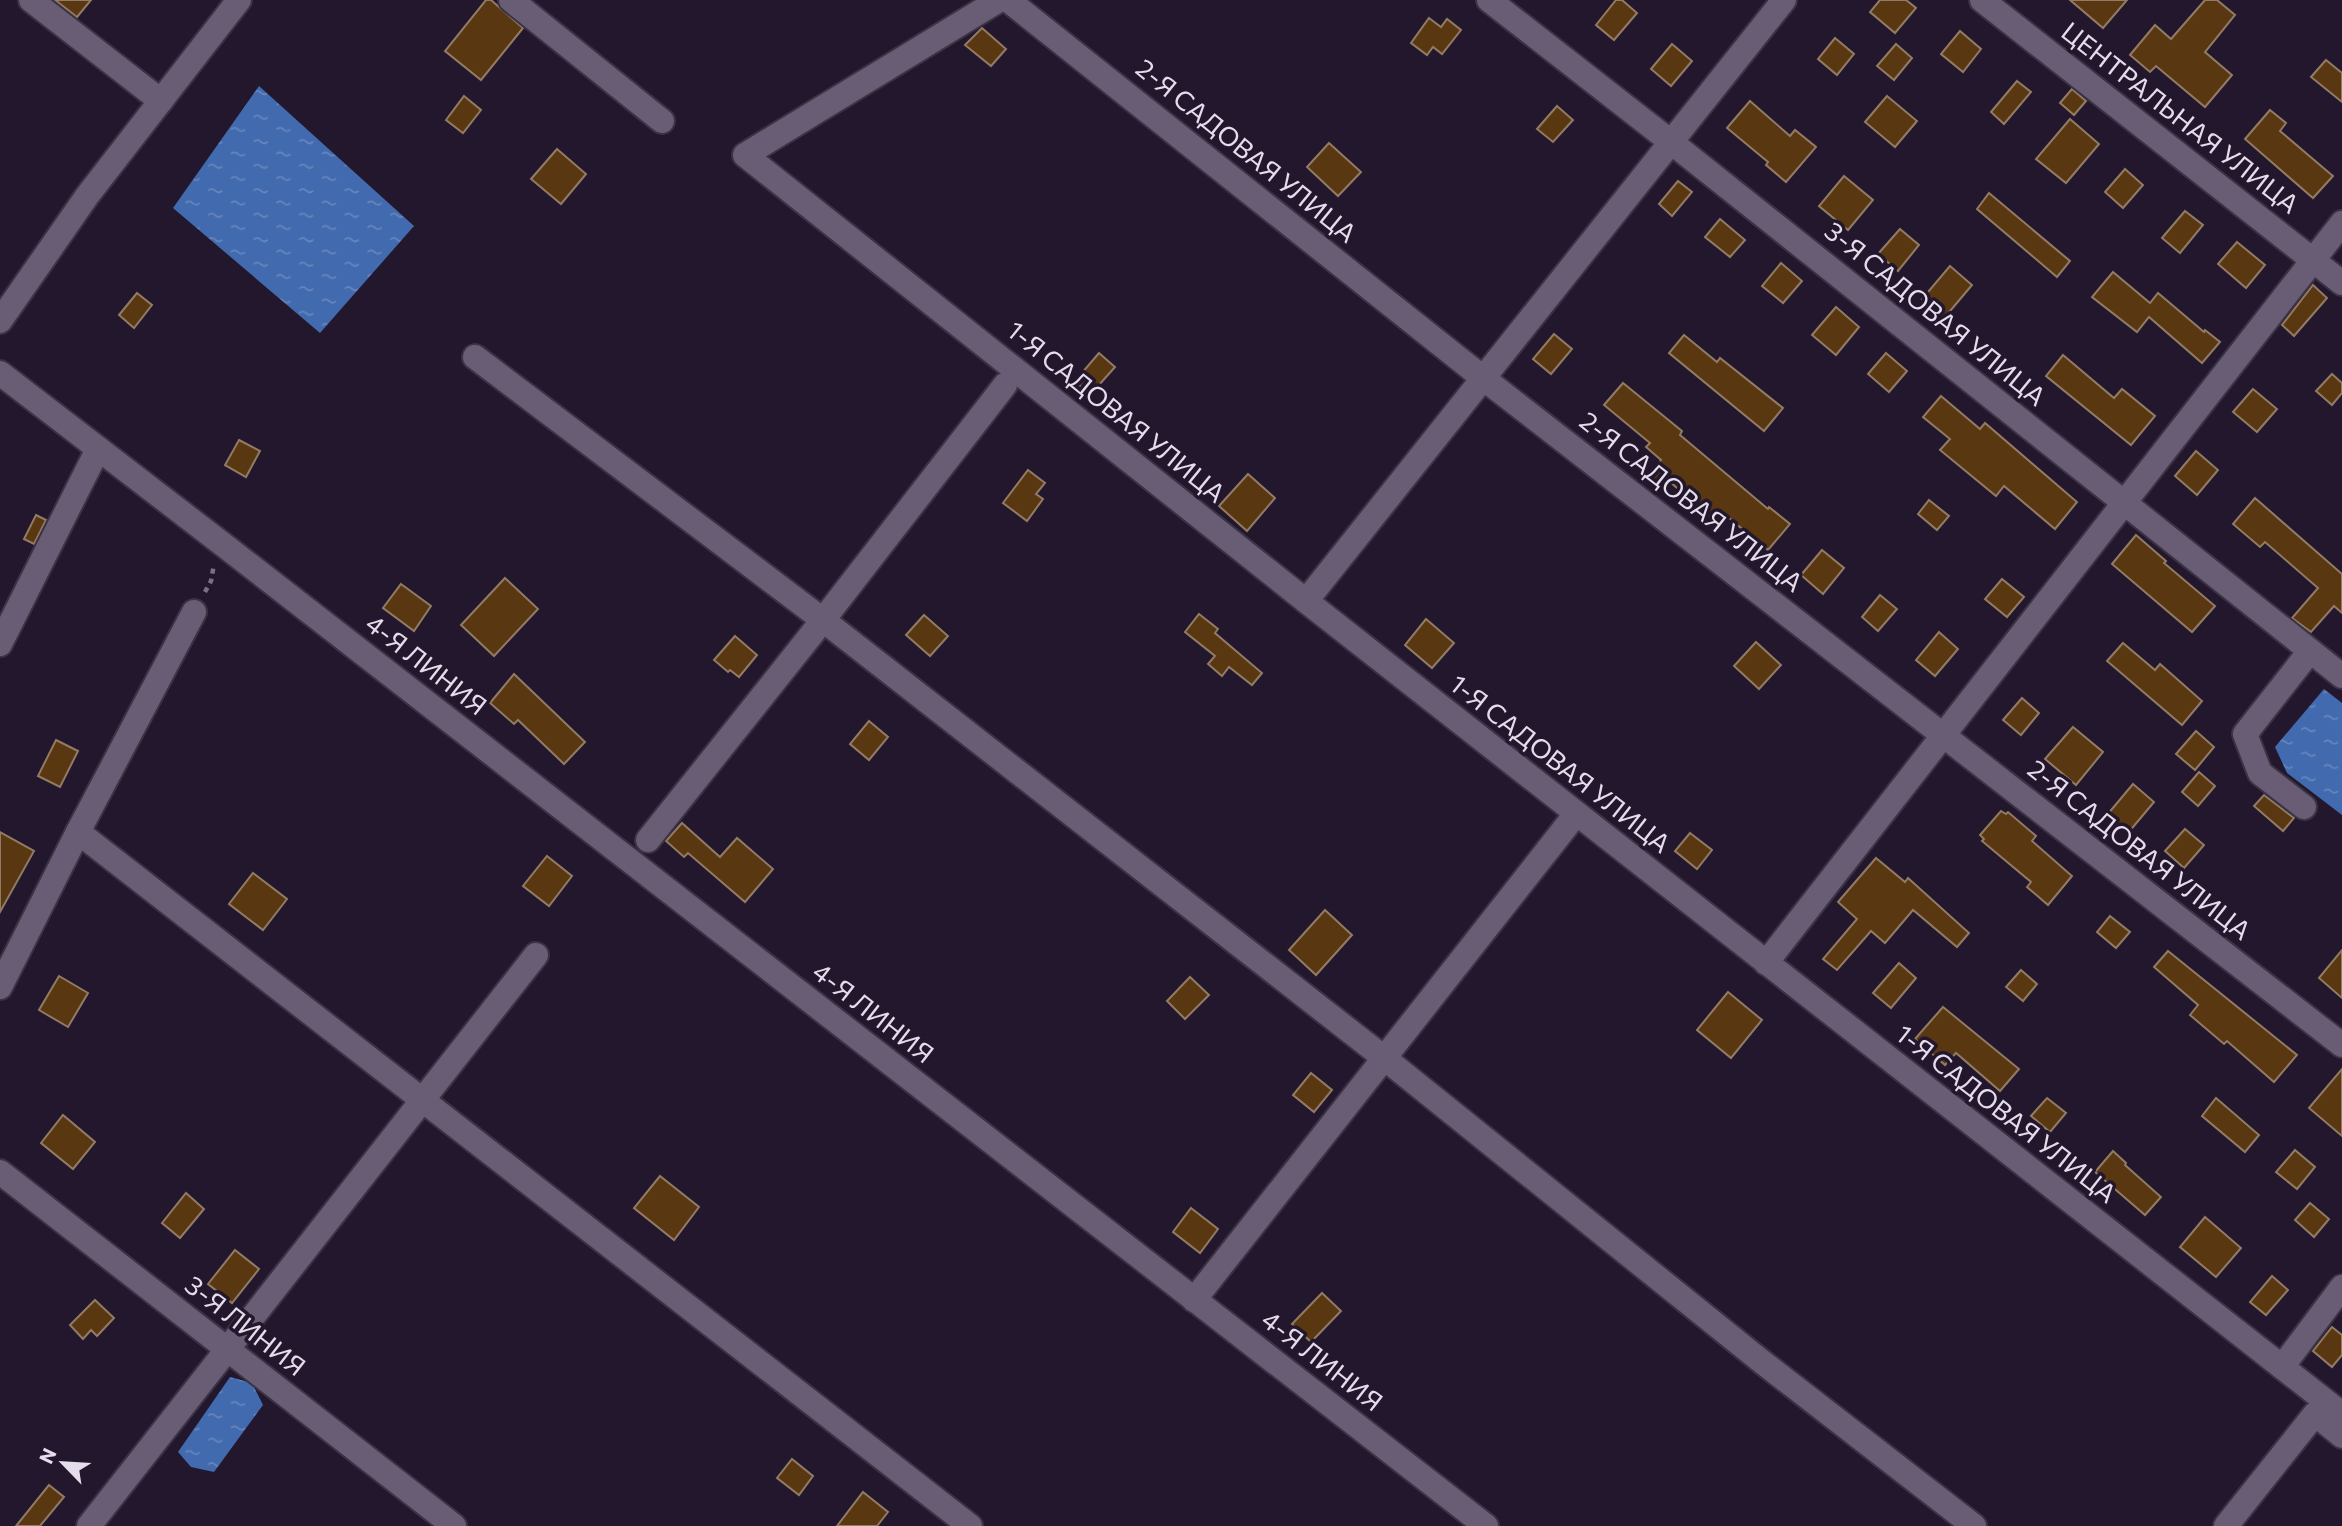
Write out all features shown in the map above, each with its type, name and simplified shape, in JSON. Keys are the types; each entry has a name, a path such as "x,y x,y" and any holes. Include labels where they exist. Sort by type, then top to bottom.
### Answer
{"street":[{"path":"31,0 161,101"},
{"path":"0,321 87,196 239,0"},
{"path":"511,0 662,121"},
{"name":"1-Я САДОВАЯ УЛИЦА","path":"999,0 746,155 1576,814 2342,1414"},
{"name":"2-Я САДОВАЯ УЛИЦА","path":"1008,0 1483,378 2342,1045"},
{"name":"3-Я САДОВАЯ УЛИЦА","path":"1489,0 2342,676"},
{"path":"1306,601 1784,0"},
{"name":"ЦЕНТРАЛЬНАЯ УЛИЦА","path":"1982,0 2342,283"},
{"path":"1766,963 2342,223"},
{"path":"475,356 823,620 1383,1057 1761,1361 1974,1526"},
{"name":"4-Я ЛИНИЯ","path":"0,373 1486,1526"},
{"path":"648,840 1005,385"},
{"path":"0,644 98,449"},
{"path":"0,987 194,612"},
{"path":"2304,807 2260,773 2245,734 2310,651"},
{"path":"1194,1300 1576,814"},
{"path":"78,832 970,1526"},
{"path":"89,1526 536,955"},
{"name":"3-Я ЛИНИЯ","path":"0,1172 454,1526"},
{"path":"2281,1367 2342,1287"},
{"path":"2226,1526 2315,1415 2342,1436"}],"path":[{"path":"194,612 211,580 215,561 225,546"}],"water":[{"path":"259,86 414,226 320,333 173,208"},
{"path":"2324,689 2342,703 2342,815 2287,773 2275,747"},
{"path":"230,1377 252,1383 263,1405 214,1472 191,1467 178,1452"}],"building":[{"path":"55,0 91,0 77,17"},
{"path":"486,0 491,0 523,28 481,80 445,51"},
{"path":"1616,0 1622,0 1637,13 1614,40 1596,25"},
{"path":"1880,0 1906,0 1916,8 1895,33 1870,12"},
{"path":"2070,0 2127,0 2103,28"},
{"path":"2205,0 2217,0 2235,15 2205,52 2232,75 2205,107 2156,66 2150,72 2130,55 2155,25 2171,39"},
{"path":"1429,18 1441,27 1447,19 1461,30 1442,54 1433,47 1427,55 1411,43"},
{"path":"982,28 1006,49 991,66 965,45"},
{"path":"1960,31 1981,49 1963,72 1941,54"},
{"path":"1835,38 1854,54 1837,75 1818,59"},
{"path":"1672,44 1692,61 1671,86 1651,69"},
{"path":"1896,44 1912,58 1894,80 1877,66"},
{"path":"2326,60 2342,73 2342,102 2311,77"},
{"path":"2017,81 2031,92 2004,124 1991,112"},
{"path":"2072,89 2086,101 2074,115 2060,103"},
{"path":"464,96 481,110 463,133 446,120"},
{"path":"1887,96 1917,121 1895,147 1865,122"},
{"path":"1750,101 1790,136 1795,130 1816,147 1786,182 1766,165 1768,162 1727,128"},
{"path":"1557,106 1573,120 1553,142 1537,129"},
{"path":"2270,110 2286,123 2280,131 2333,176 2313,198 2245,139"},
{"path":"2070,119 2099,144 2066,183 2036,159"},
{"path":"1329,143 1361,172 1338,196 1307,167"},
{"path":"557,149 586,174 561,204 531,179"},
{"path":"2125,169 2143,185 2123,208 2105,192"},
{"path":"1844,176 1873,200 1848,230 1819,206"},
{"path":"1678,181 1692,192 1672,216 1659,204"},
{"path":"1989,193 2070,261 2057,277 1977,209"},
{"path":"2185,211 2203,225 2180,253 2162,238"},
{"path":"1720,219 1745,240 1730,257 1705,237"},
{"path":"1900,229 1919,245 1898,271 1878,254"},
{"path":"2237,242 2265,265 2246,288 2218,264"},
{"path":"1781,263 1802,281 1783,303 1762,286"},
{"path":"1950,266 1972,285 1945,317 1922,299"},
{"path":"2113,272 2150,303 2158,293 2220,342 2202,363 2149,317 2137,332 2092,297"},
{"path":"2313,285 2327,298 2294,336 2282,325"},
{"path":"137,293 152,305 134,328 119,315"},
{"path":"1836,307 1859,327 1836,355 1812,335"},
{"path":"1554,334 1572,349 1551,374 1533,359"},
{"path":"1684,335 1717,362 1720,358 1783,408 1764,431 1669,353"},
{"path":"1099,353 1115,367 1090,395 1075,381"},
{"path":"1886,353 1907,371 1889,392 1868,374"},
{"path":"2063,355 2114,398 2122,389 2155,416 2131,445 2046,376"},
{"path":"2332,374 2342,383 2342,393 2332,405 2316,391"},
{"path":"1623,383 1682,431 1680,435 1768,509 1769,507 1790,524 1768,550 1724,514 1717,522 1670,482 1664,488 1649,475 1661,460 1646,447 1650,443 1604,405"},
{"path":"2253,389 2277,409 2257,432 2233,412"},
{"path":"1941,396 1980,429 1985,423 2077,502 2055,529 2004,486 1996,496 1940,450 1950,439 1923,417"},
{"path":"239,440 260,451 246,477 225,465"},
{"path":"2196,451 2218,470 2197,495 2175,476"},
{"path":"1028,470 1045,483 1036,494 1043,499 1027,521 1003,503"},
{"path":"1248,474 1275,498 1247,531 1219,506"},
{"path":"2255,498 2342,574 2342,613 2334,606 2311,632 2292,618 2318,588 2265,542 2260,547 2233,524"},
{"path":"1929,500 1949,516 1937,530 1918,514"},
{"path":"36,515 46,520 34,544 24,539"},
{"path":"2136,535 2166,561 2164,563 2215,606 2192,632 2112,564"},
{"path":"1822,550 1844,568 1823,594 1801,575"},
{"path":"505,578 538,609 494,656 461,625"},
{"path":"2002,579 2024,597 2007,617 1985,599"},
{"path":"401,584 431,606 414,631 383,608"},
{"path":"1880,595 1897,609 1878,631 1862,617"},
{"path":"1199,614 1218,629 1215,633 1262,673 1252,685 1229,667 1222,676 1208,664 1215,656 1185,632"},
{"path":"924,615 948,636 930,656 906,635"},
{"path":"1426,619 1454,643 1432,668 1405,645"},
{"path":"1939,632 1958,649 1935,676 1916,660"},
{"path":"735,636 757,655 739,677 714,660"},
{"path":"1756,642 1781,665 1759,689 1734,666"},
{"path":"2123,643 2155,670 2160,664 2202,701 2182,725 2107,661"},
{"path":"514,674 585,742 564,764 518,720 514,724 490,703"},
{"path":"2022,698 2039,713 2021,735 2003,720"},
{"path":"869,721 888,737 869,760 850,744"},
{"path":"2073,727 2103,752 2076,785 2045,759"},
{"path":"2196,731 2214,747 2195,770 2176,754"},
{"path":"56,740 78,751 60,787 38,776"},
{"path":"2199,772 2215,786 2198,806 2182,792"},
{"path":"2133,784 2154,802 2128,833 2107,815"},
{"path":"2264,795 2294,818 2283,831 2254,806"},
{"path":"2001,811 2006,814 2008,812 2036,836 2032,841 2072,876 2048,905 2027,887 2031,882 1982,841 1984,839 1980,835"},
{"path":"682,823 720,857 737,838 773,869 745,902 688,853 684,857 666,841"},
{"path":"2185,829 2204,845 2184,868 2165,851"},
{"path":"0,832 34,851 0,912"},
{"path":"1690,833 1712,850 1697,869 1675,851"},
{"path":"547,856 572,876 549,906 523,886"},
{"path":"1876,858 1905,882 1908,878 1969,933 1957,947 1913,910 1885,943 1871,931 1837,970 1823,959 1857,919 1838,902"},
{"path":"253,873 287,899 263,930 229,904"},
{"path":"1325,910 1352,935 1316,975 1289,950"},
{"path":"2110,916 2130,932 2116,948 2097,932"},
{"path":"2342,950 2342,998 2319,978"},
{"path":"2168,951 2297,1055 2274,1082 2227,1041 2224,1044 2190,1015 2198,1005 2154,967"},
{"path":"1899,963 1916,978 1891,1008 1873,993"},
{"path":"2021,970 2037,984 2023,1001 2006,987"},
{"path":"59,976 88,993 68,1027 39,1010"},
{"path":"1190,977 1209,995 1185,1019 1167,1001"},
{"path":"1728,992 1762,1020 1731,1058 1697,1030"},
{"path":"1943,1007 2019,1069 2000,1091 1956,1053 1945,1065 1915,1039"},
{"path":"2342,1069 2342,1136 2309,1108"},
{"path":"1311,1073 1332,1090 1314,1112 1293,1095"},
{"path":"2047,1098 2066,1113 2050,1132 2031,1116"},
{"path":"2216,1098 2259,1135 2245,1152 2202,1116"},
{"path":"63,1115 95,1142 73,1169 41,1143"},
{"path":"2295,1150 2315,1167 2297,1189 2276,1172"},
{"path":"2113,1151 2161,1197 2145,1215 2095,1172"},
{"path":"660,1176 699,1207 674,1240 634,1208"},
{"path":"186,1193 204,1209 180,1238 162,1223"},
{"path":"2310,1203 2329,1219 2314,1237 2295,1220"},
{"path":"1191,1208 1218,1229 1200,1253 1173,1232"},
{"path":"2205,1217 2241,1248 2216,1277 2180,1247"},
{"path":"235,1250 259,1269 232,1303 208,1284"},
{"path":"2272,1276 2288,1290 2266,1315 2250,1302"},
{"path":"1322,1293 1341,1311 1311,1342 1292,1324"},
{"path":"95,1300 114,1318 97,1336 91,1330 83,1339 70,1325"},
{"path":"2332,1327 2342,1335 2342,1355 2332,1367 2313,1351"},
{"path":"792,1459 813,1476 799,1495 777,1478"},
{"path":"49,1485 64,1497 40,1526 16,1526"},
{"path":"863,1492 888,1512 877,1526 837,1526"}]}
